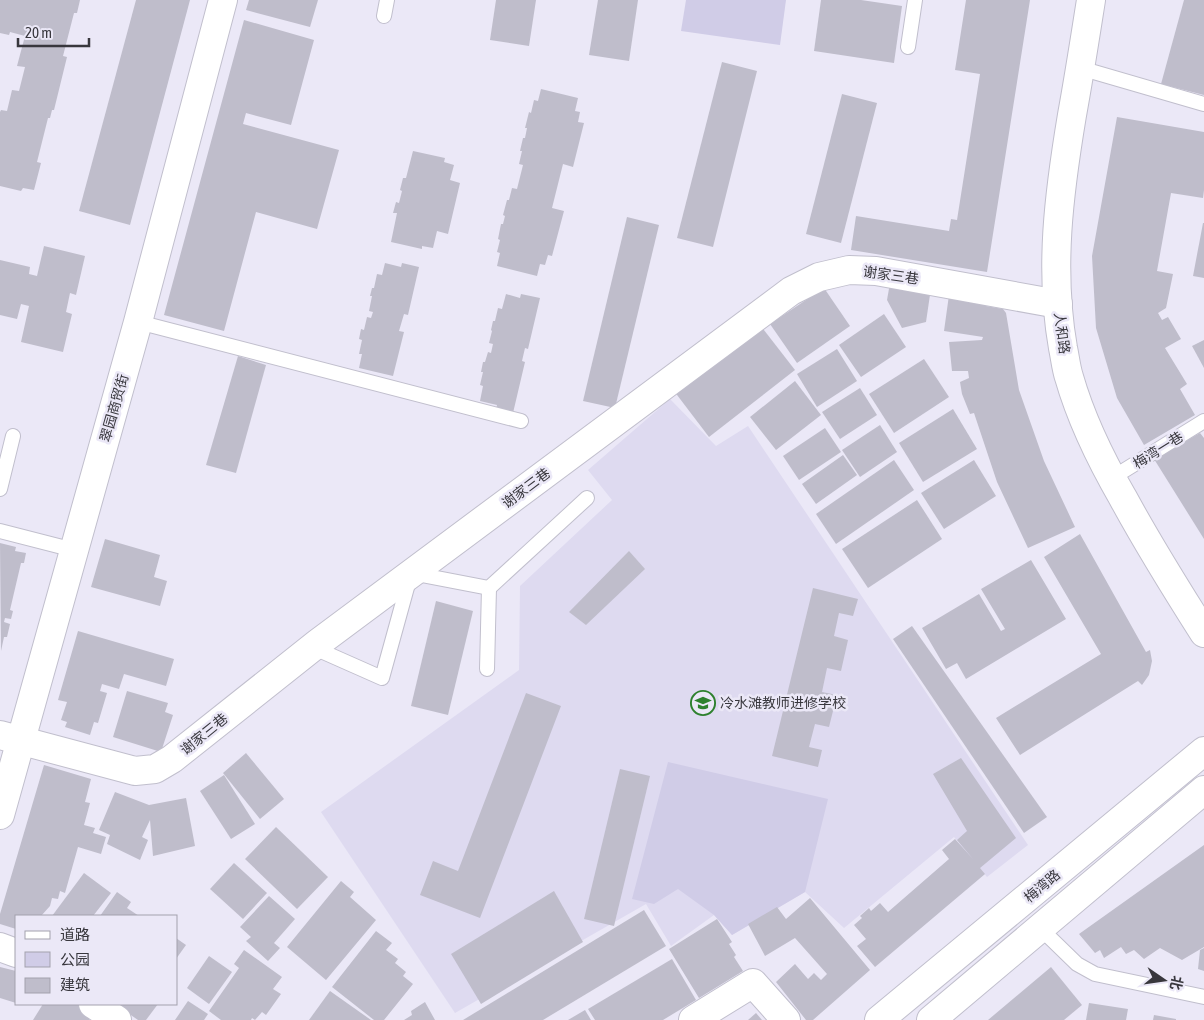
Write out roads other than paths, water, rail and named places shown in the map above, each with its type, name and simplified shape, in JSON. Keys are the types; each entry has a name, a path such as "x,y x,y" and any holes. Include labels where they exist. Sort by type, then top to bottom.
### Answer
{"street":[{"name":"翠园商贸街","path":"0,815 11,737 74,550 138,322 223,0"},
{"name":"人和路","path":"1091,0 1058,214 1056,269 1060,327 1069,376 1085,421 1112,478 1147,542 1204,634"},
{"name":"谢家三巷","path":"11,737 135,771 154,769 172,759 312,647 791,291 819,277 849,270 876,271 1058,304"},
{"name":"梅湾路","path":"879,1020 1204,751"},
{"path":"930,1020 1204,790"},
{"path":"0,948 15,953"},
{"path":"692,1020 753,984 786,1020"},
{"path":"94,1005 117,1020"}],"lane":[{"path":"384,16 387,0"},
{"path":"908,47 915,0"},
{"path":"1080,68 1204,104"},
{"path":"138,322 521,421"},
{"name":"梅湾一巷","path":"1112,478 1204,421"},
{"path":"0,489 13,436"},
{"path":"487,669 490,588 587,498"},
{"path":"0,531 74,550"},
{"path":"312,647 382,678 411,574 490,588"},
{"path":"1040,928 1077,964 1095,974 1204,997"}],"place":[{"name":"冷水滩教师进修学校","path":"703,703"}]}
